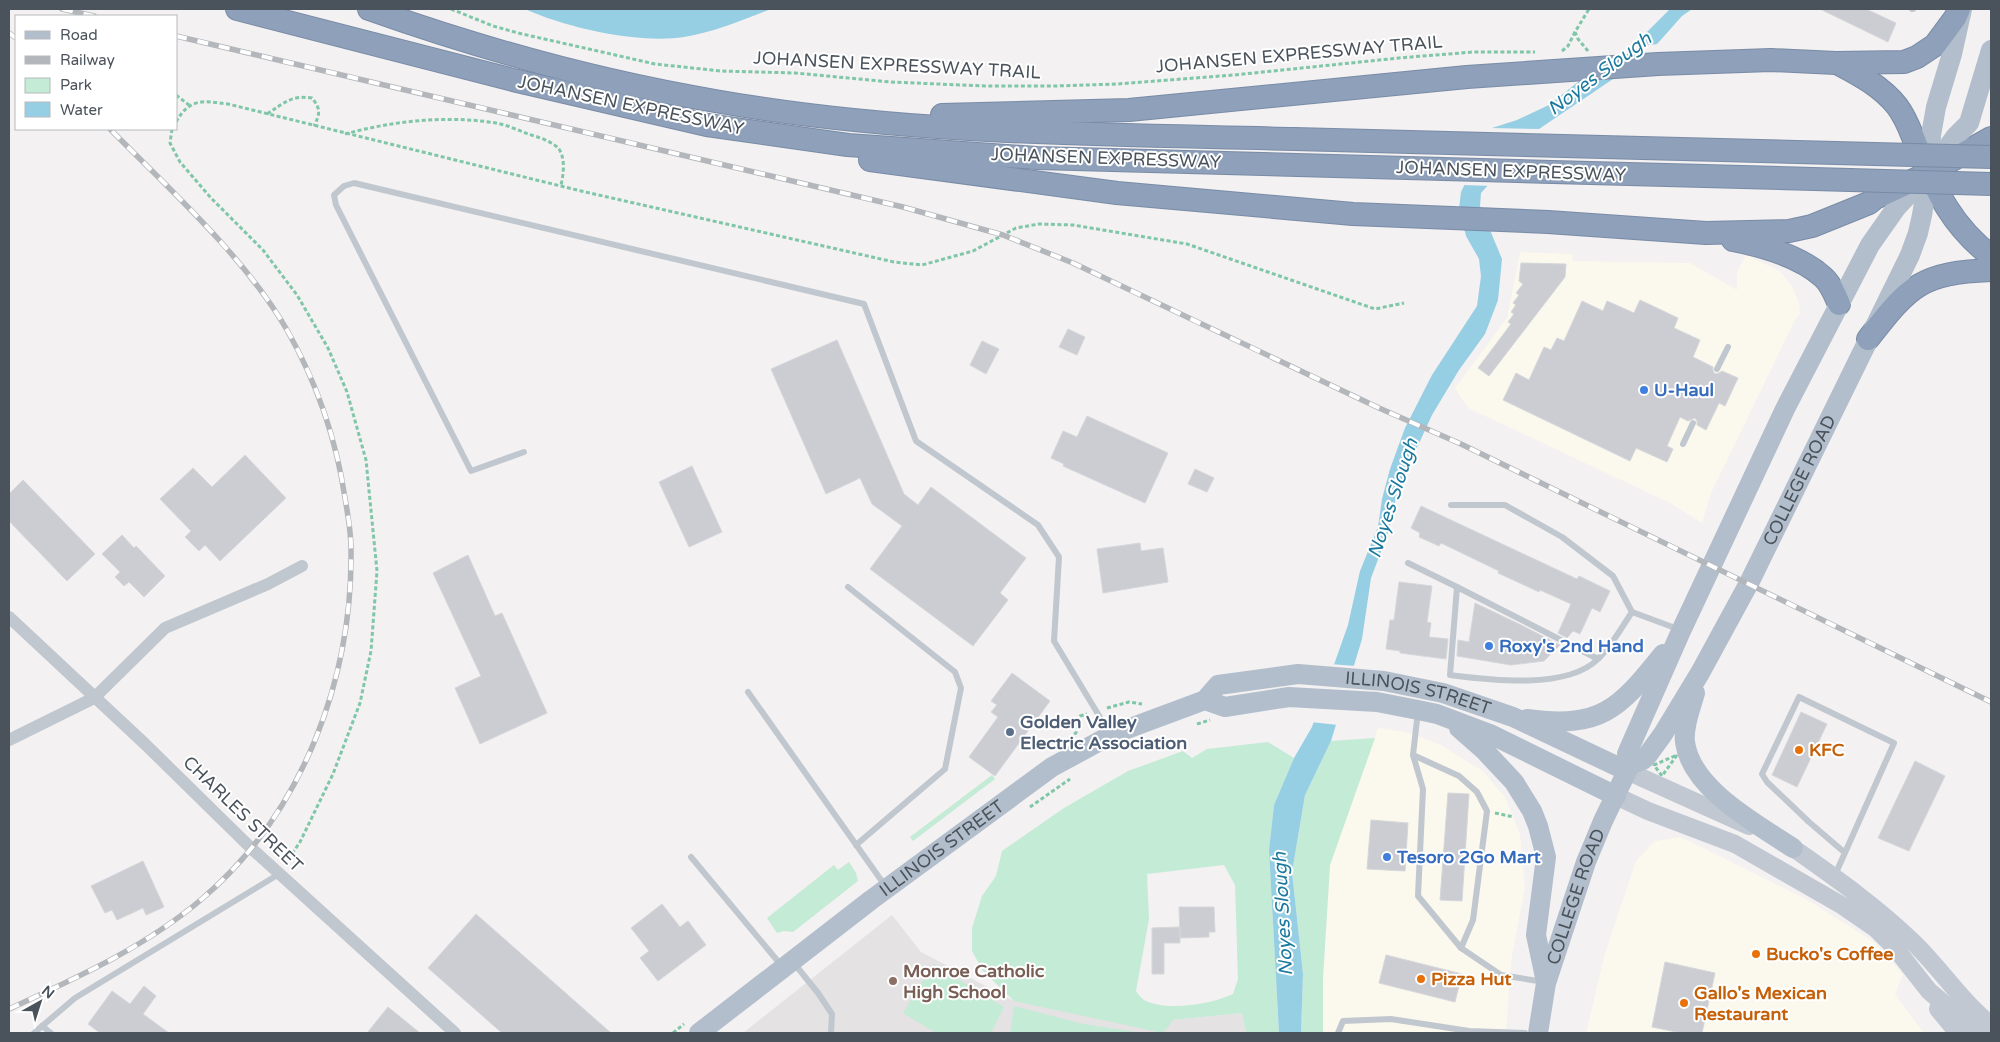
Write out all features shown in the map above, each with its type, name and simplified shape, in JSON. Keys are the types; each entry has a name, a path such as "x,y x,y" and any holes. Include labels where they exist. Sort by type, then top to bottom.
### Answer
{"highway":[{"name":"JOHANSEN EXPRESSWAY","path":"237,9 513,80 707,125 848,145 1037,158 1112,158 1991,184"},
{"name":"JOHANSEN EXPRESSWAY","path":"369,9 513,56 579,73 717,102 858,121 976,130 1991,157"},
{"path":"858,121 985,113 1129,110 1467,77 1565,58 1658,64 1771,60 1836,63 1904,62 1918,57 1935,45 1945,34 1960,9"},
{"path":"1836,63 1861,76 1881,90 1896,105 1907,121 1941,199 1957,224 1974,243 1991,256"},
{"path":"707,125 881,162 1117,193 1352,214 1507,222 1548,222 1706,233 1788,231 1812,226 1869,203 1874,198 1929,173 1991,138"},
{"path":"1706,233 1750,243 1808,266 1824,278 1839,304"},
{"path":"1868,339 1892,307 1918,285 1937,276 1956,272 1991,270"}],"main road":[{"name":"COLLEGE ROAD","path":"1629,768 1647,756 1663,734 1700,673 1749,583 1910,255 1918,233 1929,173 1931,135 1936,107 1952,54 1960,9"},
{"name":"COLLEGE ROAD","path":"1538,1033 1546,983 1586,862 1603,821 1629,768 1627,754 1681,630 1785,409 1870,245 1882,225 1929,173 1956,136 1969,123 1991,50"},
{"path":"1513,717 1562,722 1591,719 1608,711 1621,703 1634,689 1681,630"},
{"path":"1700,673 1685,730 1688,751 1695,766 1710,788 1723,801 1793,848"},
{"name":"ILLINOIS STREET","path":"700,1033 887,888 1052,767 1110,735 1205,700 1218,685 1298,674 1447,684 1513,717 1629,768"},
{"name":"ILLINOIS STREET","path":"1205,700 1225,707 1289,697 1377,702 1418,710 1490,734 1616,796"},
{"path":"1448,719 1484,750 1514,782 1532,811 1538,826 1546,857 1536,935 1546,983"}],"street":[{"path":"9,740 94,698 165,628 260,587 302,566"},
{"name":"CHARLES STREET","path":"9,617 145,744 279,874 455,1033"},
{"path":"1629,768 1793,848 1883,915 1914,943 1964,1000 1991,1025"},
{"path":"1616,796 1648,811 1735,844 1843,906 1875,928 1896,949 1929,991 1979,1033"},
{"path":"1929,991 1939,1012 1958,1033"}],"lane":[{"path":"524,452 471,471 336,205 334,195 344,186 354,183 864,304 916,441 1038,525 1059,558 1054,640 1098,711 1110,735"},
{"path":"1718,369 1728,347"},
{"path":"1683,444 1693,423"},
{"path":"1451,505 1506,505 1562,537 1613,576 1632,612 1681,630"},
{"path":"1408,563 1457,586 1598,659"},
{"path":"1457,586 1447,684 1539,680 1578,673 1598,659 1632,612"},
{"path":"848,587 955,672 961,688 945,769 856,845"},
{"path":"748,692 887,888"},
{"path":"1833,877 1894,743 1799,697 1762,774 1767,782 1809,822 1844,852"},
{"path":"1418,710 1413,755 1423,789 1418,896 1462,948 1501,975 1546,983"},
{"path":"1413,755 1459,776 1478,792 1487,811 1473,920 1462,948"},
{"path":"691,857 788,965 818,993 832,1014 831,1033"},
{"path":"34,1033 75,998 279,874"},
{"path":"1338,1033 1343,1021 1391,1019 1469,1032 1525,1033"},
{"path":"42,1026 51,1033"}],"path":[{"name":"JOHANSEN EXPRESSWAY TRAIL","path":"451,9 493,26 518,33 655,64 721,71 795,73 891,82 976,86 1117,84 1234,75 1455,53 1542,52"},
{"path":"1565,58 1568,46 1588,9"},
{"path":"1575,32 1588,52 1579,52"},
{"path":"267,114 285,102 300,96 312,98 319,106 319,115 314,126"},
{"path":"178,97 188,105"},
{"path":"178,119 188,105 203,100 228,104 561,186 894,262 922,265 973,251 1016,228 1039,224 1073,226 1187,244 1375,309 1404,303"},
{"path":"344,134 364,128 432,120 462,119 498,123 536,136 551,143 559,150 564,165 561,186"},
{"path":"172,130 170,143 180,162 211,198 263,250 297,295 328,348 347,392 366,460 377,571 369,660 360,703 333,774 300,842 279,874"},
{"path":"1193,725 1216,719"},
{"path":"1677,755 1667,769 1662,776 1654,765 1677,755"},
{"path":"1027,810 1075,775"},
{"path":"1487,811 1514,817"}],"shaded area":[{"path":"1520,252 1572,254 1573,261 1690,263 1737,290 1737,272 1746,255 1780,271 1792,286 1799,303 1800,314 1796,318 1711,493 1702,523 1672,504 1468,408 1455,388 1507,318"},
{"path":"1378,728 1406,732 1441,745 1483,771 1505,797 1520,834 1525,888 1511,962 1506,1033 1323,1033 1323,978 1330,865"},
{"path":"1681,837 1806,899 1876,943 1903,975 1895,994 1924,1033 1586,1033 1605,953 1636,861 1655,841"},
{"name":"Monroe Catholic High School","path":"892,915 921,952 1014,1001 1173,1020 1242,1013 1246,1033 743,1033"}],"green space":[{"path":"1375,738 1330,865 1323,978 1323,1033 1301,1033 1303,974 1292,872 1305,795 1331,741"},
{"path":"1268,742 1294,758 1274,805 1269,850 1279,1033 1246,1033 1242,1013 1173,1020 1163,1033 1014,1001 983,971 972,951 972,928 982,896 996,876 1002,851 1064,808 1128,771 1183,751 1192,758 1207,749","holes":["1224,865 1235,885 1238,979 1233,994 1213,1001 1176,1006 1153,1004 1143,999 1136,991 1149,919 1147,874"]},
{"path":"992,775 995,779 913,841 910,837"},
{"path":"849,862 856,873 858,881 793,932 784,931 777,933 767,918 834,865 838,870"},
{"path":"933,964 1004,1007 991,1033 936,1033 903,1013"},
{"path":"1014,1006 1083,1024 1143,1033 1010,1033"}],"water":[{"path":"525,9 771,9 706,32 666,39 603,33 561,22"},
{"name":"Noyes Slough","path":"1670,9 1692,9 1682,16 1658,43 1613,79 1536,131 1481,193 1480,206 1502,259 1498,300 1485,334 1459,370 1432,415 1398,489 1388,533 1371,578 1362,639 1331,741 1305,795 1292,872 1303,974 1301,1033 1279,1033 1269,850 1274,805 1294,758 1312,727 1348,625 1360,571 1378,527 1382,499 1390,469 1405,428 1432,375 1477,306 1481,276 1479,259 1466,236 1459,209 1461,192 1492,128 1517,120 1549,105 1578,82 1635,44"}],"pier":[{"path":"1661,44 1623,74 1581,77 1627,46"},
{"path":"1490,128 1542,129 1491,186 1462,185"},
{"path":"1330,664 1356,666 1338,725 1310,722"}],"building":[{"path":"1820,9 1866,9 1896,23 1888,42"},
{"path":"1521,263 1566,264 1565,277 1489,376 1478,368 1511,324 1508,322 1514,314 1511,312 1516,305 1513,303 1519,295 1516,293 1523,284 1519,281"},
{"path":"1640,300 1678,318 1674,328 1700,340 1693,357 1713,367 1715,374 1722,371 1738,378 1725,406 1719,403 1706,430 1697,425 1695,418 1688,421 1680,417 1667,446 1673,449 1667,462 1636,448 1630,461 1503,400 1516,373 1529,380 1544,347 1551,350 1557,338 1564,341 1582,301 1603,311 1607,301 1634,313"},
{"path":"1068,329 1085,337 1077,355 1059,347"},
{"path":"837,340 904,494 918,505 931,487 1026,558 1000,593 1008,600 973,646 870,569 902,526 872,504 860,478 826,494 771,369"},
{"path":"982,341 999,349 986,374 970,365"},
{"path":"1087,416 1168,453 1145,503 1063,466 1064,464 1051,458 1063,431 1077,437"},
{"path":"245,455 286,498 220,561 205,545 199,551 185,537 191,531 160,499 193,468 212,487"},
{"path":"692,466 722,532 689,547 659,482"},
{"path":"1195,469 1214,478 1207,492 1188,484"},
{"path":"23,480 95,554 67,581 9,521 9,494"},
{"path":"1421,506 1577,579 1579,576 1610,591 1600,612 1592,608 1580,634 1573,631 1567,638 1558,633 1571,604 1498,573 1499,571 1441,543 1439,546 1419,537 1420,533 1411,528"},
{"path":"122,535 134,548 136,546 165,576 144,597 129,582 124,586 115,577 120,572 102,554"},
{"path":"1140,543 1141,551 1163,548 1168,582 1103,593 1097,549"},
{"path":"468,555 495,616 502,613 547,713 480,744 455,688 481,676 433,573"},
{"path":"1399,582 1432,586 1427,622 1431,623 1429,637 1448,639 1446,659 1400,653 1400,651 1386,649 1390,620 1394,620"},
{"path":"1475,603 1560,645 1544,661 1511,665 1457,656 1458,640 1469,642"},
{"path":"1012,673 1050,701 995,776 969,757 998,717 991,712 997,705 991,701"},
{"name":"KFC","path":"1801,712 1827,724 1797,787 1772,775"},
{"path":"1915,761 1945,776 1909,851 1878,838"},
{"path":"1448,793 1469,794 1462,901 1440,900"},
{"name":"Tesoro 2Go Mart","path":"1371,820 1408,823 1405,871 1367,869"},
{"path":"143,861 164,907 146,915 143,908 117,920 112,910 105,913 91,886"},
{"path":"662,904 680,927 688,921 706,945 658,981 640,958 649,951 631,928"},
{"path":"1179,907 1214,907 1215,932 1209,932 1209,937 1180,938"},
{"path":"476,914 611,1033 502,1033 428,968"},
{"path":"1180,927 1180,943 1164,943 1164,974 1152,974 1152,928"},
{"name":"Pizza Hut","path":"1386,955 1462,974 1455,1002 1379,983"},
{"path":"1665,962 1715,973 1702,1033 1681,1033 1652,1027"},
{"path":"144,986 156,996 143,1014 169,1033 100,1033 88,1024 112,991 130,1004"},
{"path":"388,1007 420,1033 367,1033"}],"railway":[{"path":"62,9 89,15"},
{"path":"9,33 15,37"},
{"path":"178,36 903,207 1003,235 1073,263 1379,408 1461,444 1991,702"},
{"path":"9,1009 110,960 158,932 203,898 238,864 269,825 294,784 315,739 331,693 343,645 349,597 351,548 341,476 324,411 298,350 270,303 228,250 111,130"}],"place":[{"name":"U-Haul","path":"1644,390"},
{"name":"Roxy's 2nd Hand","path":"1489,646"},
{"name":"Golden Valley Electric Association","path":"1010,732"},
{"name":"KFC","path":"1799,750"},
{"name":"Tesoro 2Go Mart","path":"1387,857"},
{"name":"Bucko's Coffee","path":"1756,954"},
{"name":"Pizza Hut","path":"1421,979"},
{"name":"Monroe Catholic High School","path":"893,981"},
{"name":"Gallo's Mexican Restaurant","path":"1684,1003"}]}
